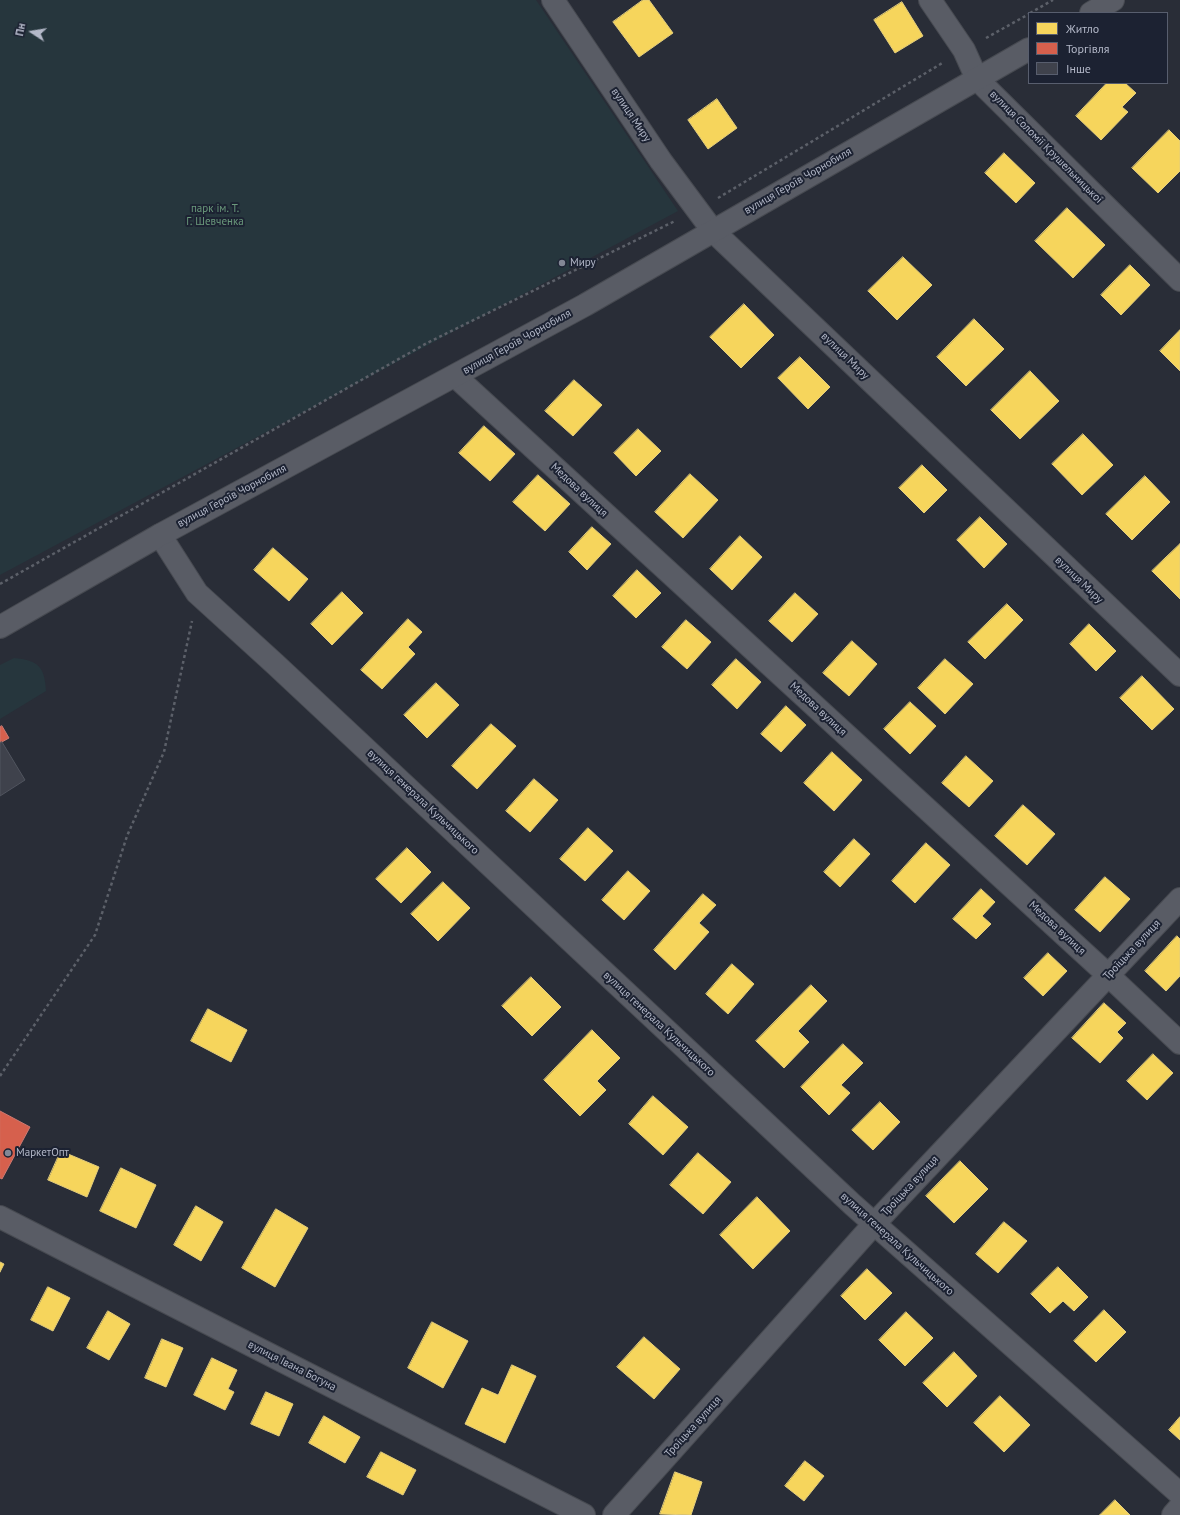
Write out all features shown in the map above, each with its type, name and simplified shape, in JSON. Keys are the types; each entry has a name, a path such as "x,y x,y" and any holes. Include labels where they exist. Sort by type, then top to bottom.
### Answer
{"street":[{"name":"вулиця Миру","path":"553,0 661,161 712,230 1180,675"},
{"name":"вулиця Соломії Крушельницької","path":"930,0 964,50 977,79 1180,280"},
{"path":"1093,12 1113,0"},
{"name":"вулиця Героїв Чорнобиля","path":"0,628 160,535 585,305 712,230 1028,50"},
{"name":"Медова вулиця","path":"455,376 1108,975 1180,1043"},
{"name":"вулиця генерала Кульчицького","path":"160,535 197,593 874,1224 1180,1494"},
{"name":"Троїцька вулиця","path":"614,1515 874,1224 1180,898"},
{"name":"вулиця Івана Богуна","path":"0,1217 584,1515"},
{"path":"1173,1515 1180,1507"}],"path":[{"path":"1031,12 1053,0"},
{"path":"0,584 427,343 697,210 964,50 1028,14"},
{"path":"0,1076 95,935 127,836 164,752 186,654 197,593"}],"green space":[{"name":"парк ім. Т. Г. Шевченка","path":"0,0 536,0 678,211 0,575"},
{"path":"14,658 29,661 39,666 44,676 46,691 0,719 0,665"}],"building: Житло":[{"path":"643,0 649,0 673,33 639,57 613,22"},
{"path":"902,2 923,36 895,53 874,20"},
{"path":"1106,84 1126,84 1136,93 1122,107 1128,112 1101,140 1076,116"},
{"path":"717,99 737,128 708,149 688,120"},
{"path":"1169,130 1180,141 1180,171 1158,193 1132,168"},
{"path":"1004,153 1035,183 1016,203 985,173"},
{"path":"1067,208 1105,245 1073,278 1035,241"},
{"path":"903,257 932,285 897,320 868,291"},
{"path":"1130,265 1150,285 1121,315 1101,295"},
{"path":"744,304 774,335 741,368 710,337"},
{"path":"974,319 1004,349 966,386 937,357"},
{"path":"1180,330 1180,371 1160,351"},
{"path":"800,357 830,387 808,409 778,378"},
{"path":"1030,371 1059,401 1020,439 991,410"},
{"path":"574,380 602,405 573,436 545,411"},
{"path":"484,426 515,454 490,481 459,453"},
{"path":"638,429 661,451 636,476 614,453"},
{"path":"1083,434 1113,465 1082,495 1052,464"},
{"path":"922,465 947,490 924,513 899,488"},
{"path":"690,474 718,500 683,538 655,512"},
{"path":"538,475 570,504 545,531 513,502"},
{"path":"1145,476 1170,502 1132,540 1106,514"},
{"path":"980,517 1007,544 984,568 957,540"},
{"path":"592,527 611,544 587,570 569,552"},
{"path":"740,536 762,557 732,590 710,569"},
{"path":"1180,544 1180,599 1152,571"},
{"path":"273,548 308,579 289,601 254,570"},
{"path":"637,570 661,593 636,618 613,596"},
{"path":"342,592 363,613 332,645 311,624"},
{"path":"795,593 818,614 792,642 769,621"},
{"path":"1007,604 1023,620 985,659 968,642"},
{"path":"408,619 422,632 408,647 415,654 382,689 361,670"},
{"path":"686,620 711,642 687,669 662,647"},
{"path":"1089,624 1116,651 1096,671 1070,644"},
{"path":"852,641 877,664 849,696 823,673"},
{"path":"736,659 761,682 737,709 712,685"},
{"path":"945,659 973,684 945,714 918,688"},
{"path":"1142,676 1174,709 1152,730 1120,698"},
{"path":"436,683 459,705 427,738 404,715"},
{"path":"910,702 936,726 910,754 884,729"},
{"path":"786,706 806,725 781,752 761,734"},
{"path":"491,724 516,746 477,789 452,766"},
{"path":"832,752 862,780 834,811 804,783"},
{"path":"966,756 993,781 969,807 942,783"},
{"path":"534,779 558,800 530,832 506,811"},
{"path":"1023,805 1055,834 1027,865 995,836"},
{"path":"588,828 613,851 585,881 560,859"},
{"path":"854,839 870,854 840,887 824,872"},
{"path":"926,843 950,865 915,903 892,881"},
{"path":"407,848 431,872 401,903 376,879"},
{"path":"628,871 650,891 624,920 602,900"},
{"path":"1105,877 1130,899 1100,932 1075,910"},
{"path":"443,882 470,908 438,941 411,914"},
{"path":"981,889 995,902 982,916 991,924 976,939 953,919"},
{"path":"703,894 716,905 699,923 709,932 675,970 654,950"},
{"path":"1177,936 1180,939 1180,976 1166,991 1145,971"},
{"path":"1048,953 1067,971 1043,996 1024,978"},
{"path":"732,964 754,984 728,1014 706,994"},
{"path":"531,977 561,1007 532,1036 502,1006"},
{"path":"811,985 827,1001 798,1031 809,1042 784,1068 756,1041"},
{"path":"1104,1003 1126,1023 1117,1032 1123,1038 1100,1063 1072,1038"},
{"path":"208,1009 247,1030 231,1062 191,1041"},
{"path":"592,1030 620,1058 597,1081 606,1090 580,1116 544,1080"},
{"path":"843,1044 863,1063 841,1085 850,1093 829,1115 801,1087"},
{"path":"1153,1054 1173,1073 1147,1100 1127,1081"},
{"path":"653,1096 688,1127 663,1155 629,1124"},
{"path":"880,1102 900,1122 873,1150 852,1130"},
{"path":"61,1151 99,1167 87,1197 48,1180"},
{"path":"698,1153 731,1182 703,1214 670,1185"},
{"path":"960,1161 988,1189 954,1223 926,1196"},
{"path":"121,1168 156,1185 136,1228 100,1211"},
{"path":"757,1197 790,1231 753,1269 720,1235"},
{"path":"196,1206 223,1222 201,1261 174,1245"},
{"path":"276,1209 308,1228 275,1287 242,1268"},
{"path":"1004,1222 1027,1241 998,1273 976,1254"},
{"path":"0,1262 4,1264 0,1272"},
{"path":"1058,1267 1088,1297 1074,1311 1063,1301 1050,1313 1031,1294"},
{"path":"867,1269 892,1293 865,1320 841,1296"},
{"path":"48,1287 70,1298 53,1331 31,1320"},
{"path":"1104,1310 1126,1332 1096,1362 1074,1341"},
{"path":"108,1311 130,1324 109,1360 87,1348"},
{"path":"906,1312 933,1338 905,1366 879,1340"},
{"path":"432,1322 468,1341 443,1388 408,1368"},
{"path":"644,1337 680,1369 654,1399 617,1367"},
{"path":"162,1339 183,1348 166,1387 145,1378"},
{"path":"954,1352 977,1376 947,1407 923,1383"},
{"path":"212,1358 237,1370 228,1389 234,1392 225,1410 194,1395"},
{"path":"512,1365 536,1376 505,1443 465,1424 482,1388 498,1395"},
{"path":"266,1392 293,1404 279,1436 251,1424"},
{"path":"1000,1396 1030,1425 1004,1452 974,1423"},
{"path":"324,1416 360,1437 345,1463 309,1443"},
{"path":"1180,1417 1180,1440 1169,1430"},
{"path":"381,1452 416,1470 403,1495 367,1477"},
{"path":"805,1461 824,1476 804,1501 785,1486"},
{"path":"675,1472 702,1482 691,1515 660,1514"},
{"path":"1115,1500 1130,1515 1100,1515"}],"building: Торгівля":[{"path":"2,726 9,738 0,743 0,727"},
{"name":"МаркетОпт","path":"0,1111 30,1127 2,1179 0,1178"}],"building: Інше":[{"path":"2,742 25,780 0,796 0,743"}],"place":[{"name":"Миру","path":"562,263"},
{"name":"МаркетОпт","path":"8,1153"}]}
